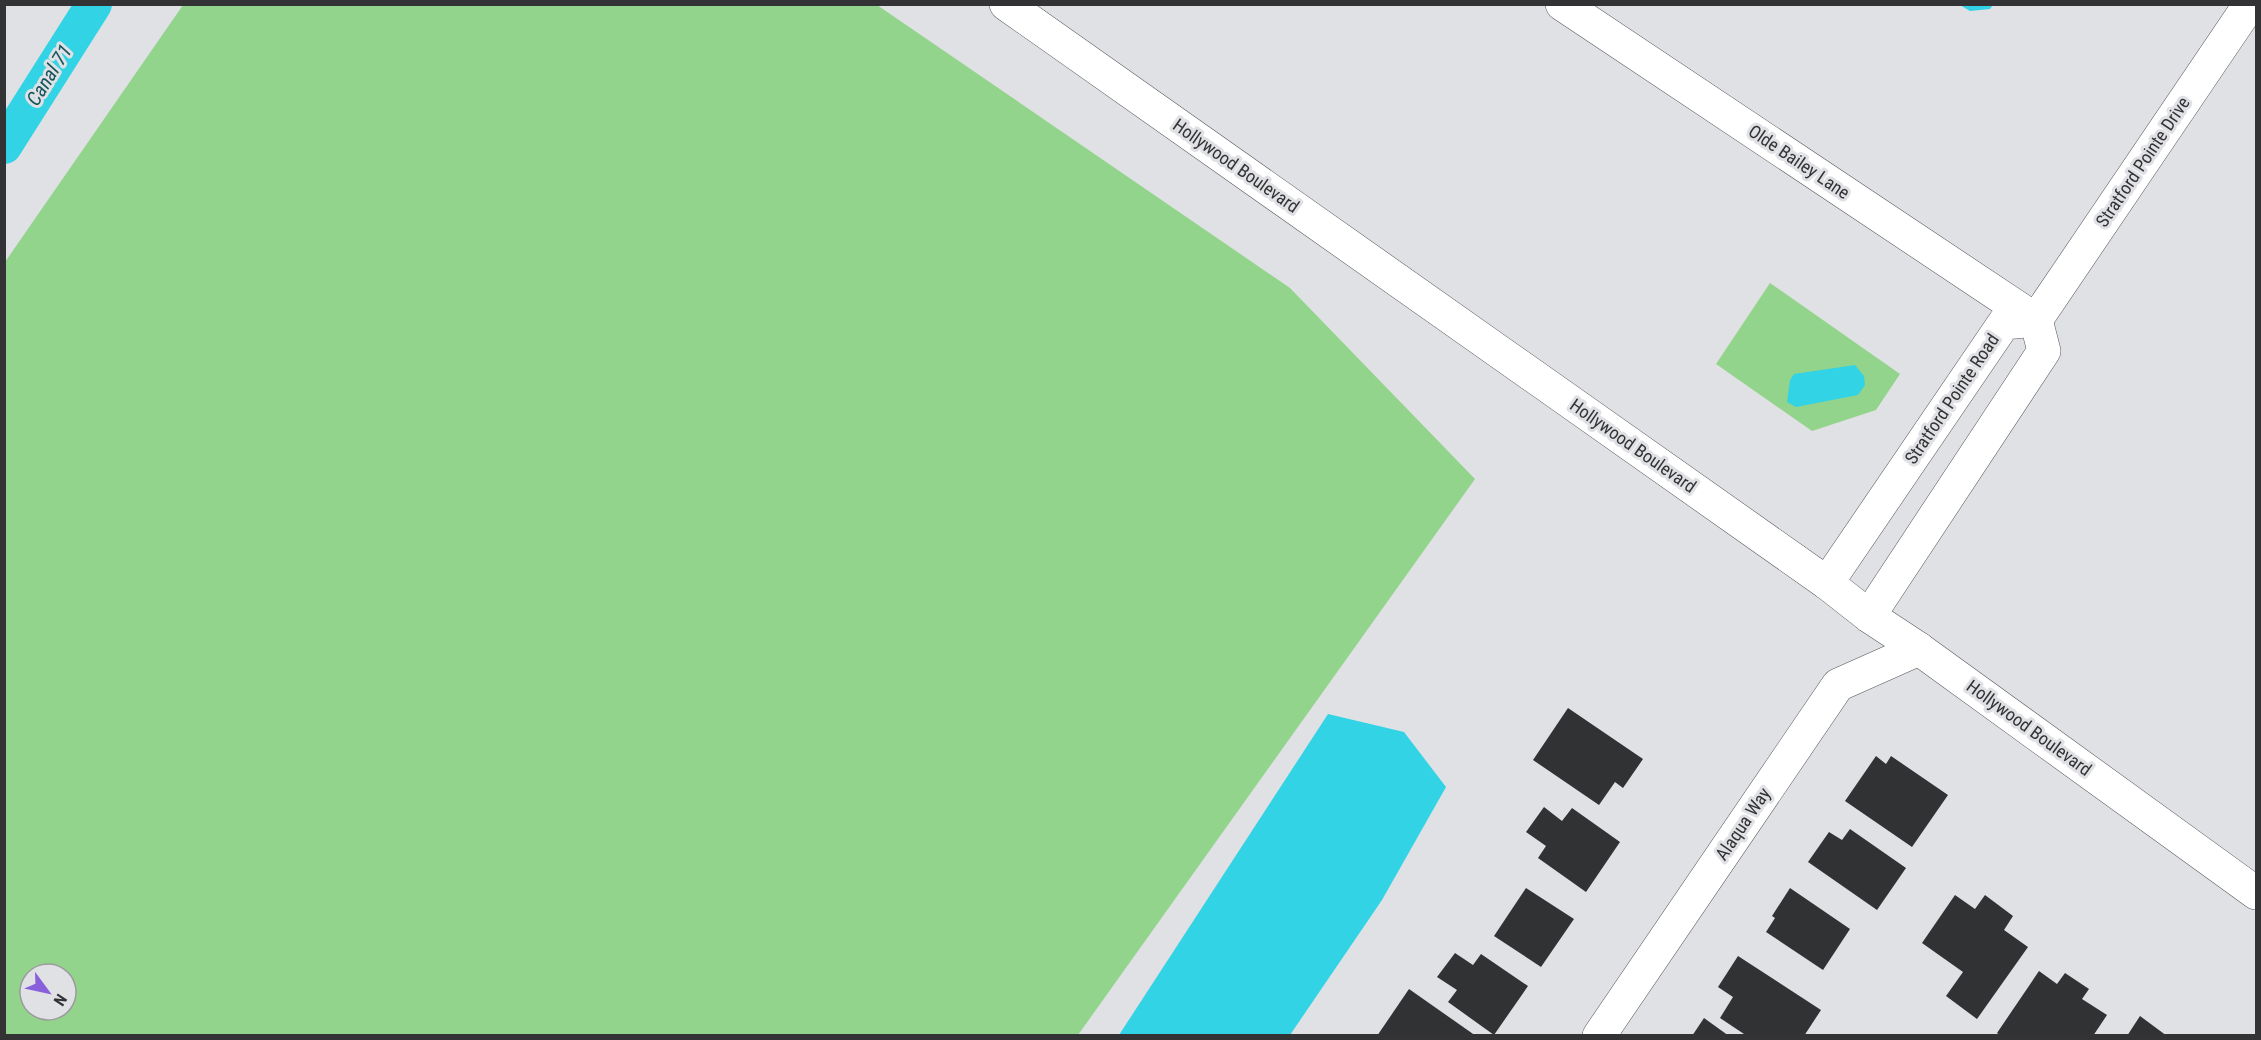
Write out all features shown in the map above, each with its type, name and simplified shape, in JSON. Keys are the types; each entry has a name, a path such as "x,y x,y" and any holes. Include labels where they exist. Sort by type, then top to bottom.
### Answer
{"street":[{"name":"Hollywood Boulevard","path":"1006,4 1827,583 1869,616 1919,649 2256,892"},
{"name":"Olde Bailey Lane","path":"1562,4 2036,320"},
{"name":"Stratford Pointe Drive","path":"2036,320 2250,4"},
{"name":"Stratford Pointe Road","path":"1827,583 2004,322 2036,320"},
{"path":"1869,616 2044,351 2036,320"},
{"name":"Alaqua Way","path":"1599,1035 1838,685 1919,649"}],"green space":[{"path":"183,5 877,5 1290,288 1475,479 1078,1035 5,1035 5,262"},
{"path":"1770,283 1900,374 1876,410 1812,431 1716,364"}],"water":[{"path":"1960,5 1993,5 1990,9 1970,11"},
{"path":"1855,365 1864,376 1865,385 1858,395 1796,407 1787,402 1790,380 1794,374"},
{"path":"1328,714 1404,732 1446,787 1382,900 1290,1035 1119,1035"}],"building":[{"path":"1568,708 1643,759 1623,788 1615,782 1599,805 1533,760"},
{"path":"1876,756 1886,764 1891,756 1948,795 1912,847 1845,801"},
{"path":"1544,807 1562,821 1572,808 1620,842 1586,892 1538,858 1546,846 1526,832"},
{"path":"1850,829 1906,868 1877,910 1808,862 1829,832 1842,840"},
{"path":"1526,888 1574,919 1541,967 1494,936"},
{"path":"1790,888 1850,929 1823,970 1766,932 1775,918 1772,916"},
{"path":"1955,895 1975,909 1985,895 2013,916 2004,930 2028,947 1977,1019 1946,996 1963,972 1922,943"},
{"path":"1455,953 1473,965 1481,954 1528,986 1494,1035 1448,1002 1457,990 1437,977"},
{"path":"1738,956 1821,1010 1804,1036 1747,1036 1720,1018 1733,997 1718,987"},
{"path":"2039,971 2057,984 2065,973 2089,989 2082,999 2107,1015 2093,1036 2001,1036 1997,1033"},
{"path":"1409,989 1476,1036 1377,1036"},
{"path":"2140,1016 2167,1036 2127,1036"},
{"path":"1704,1018 1729,1036 1692,1036"}],"waterway":[{"name":"Canal 71","path":"4,146 94,4"}]}
